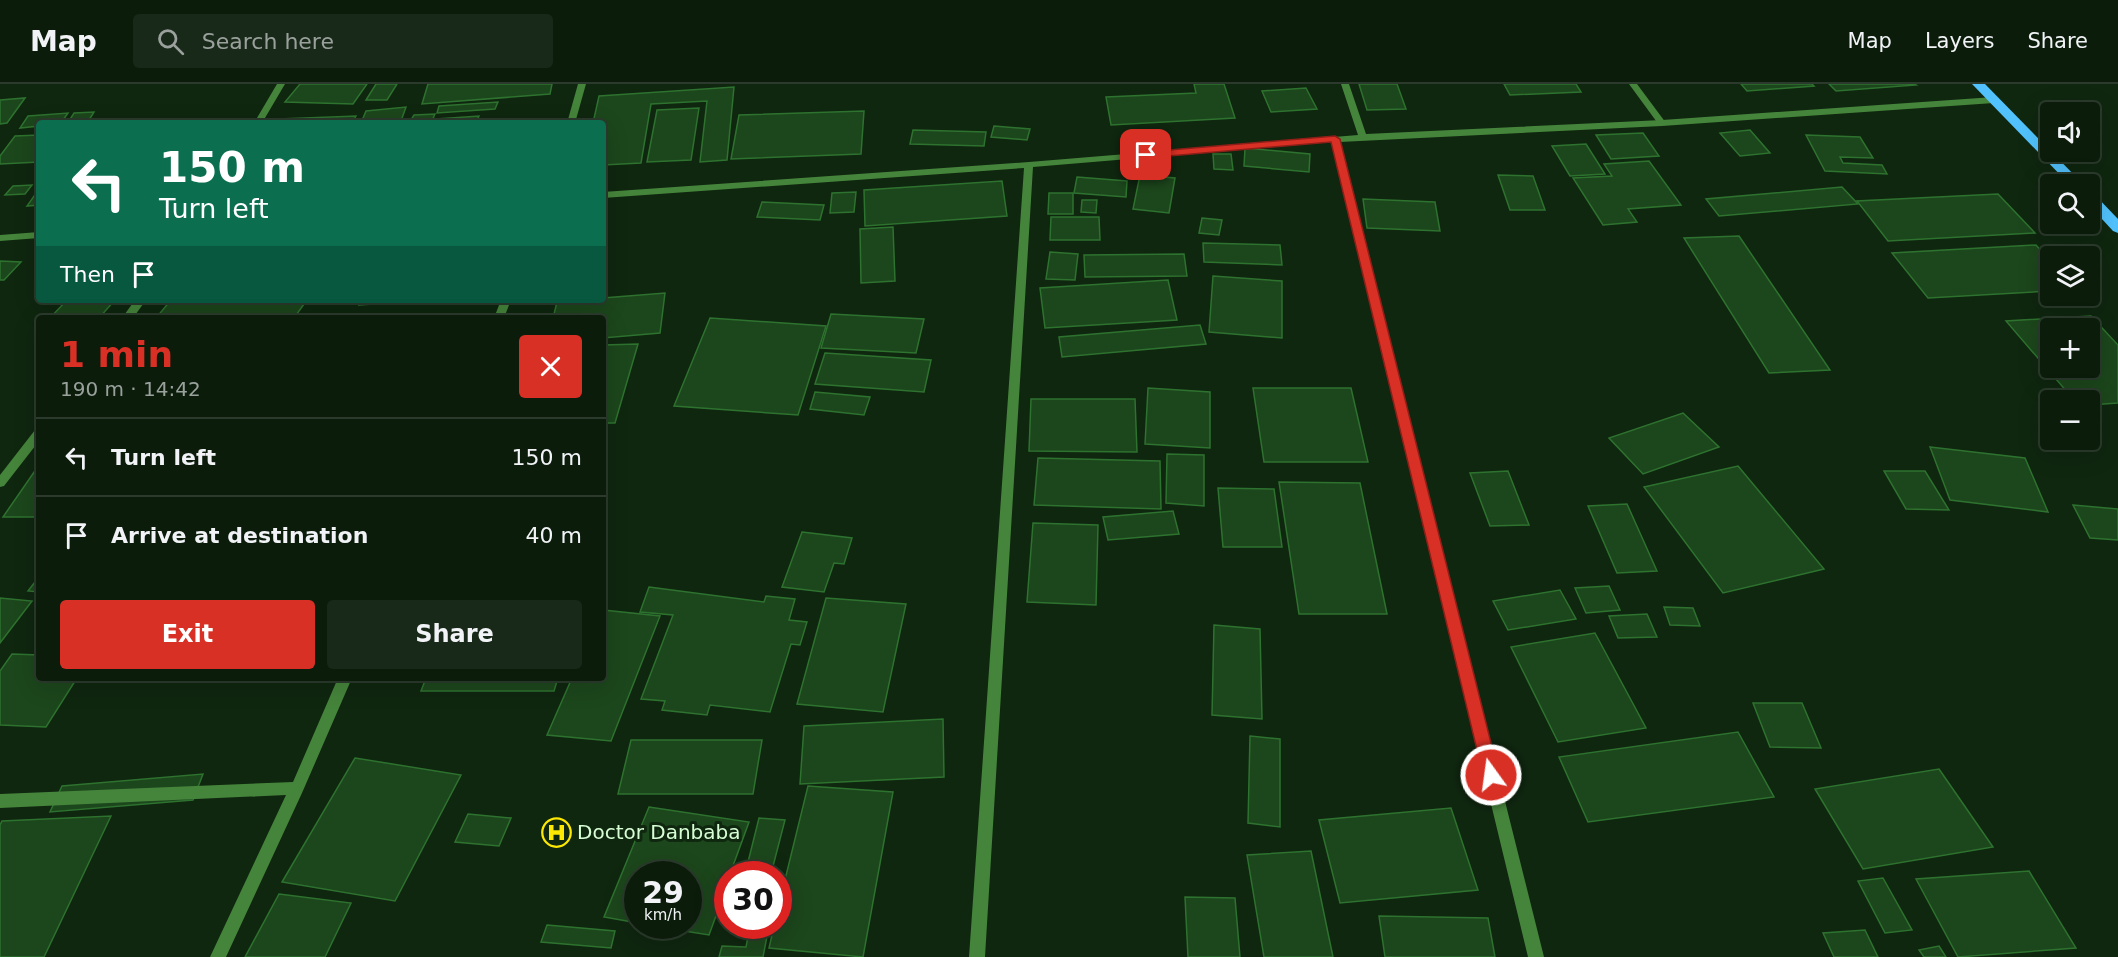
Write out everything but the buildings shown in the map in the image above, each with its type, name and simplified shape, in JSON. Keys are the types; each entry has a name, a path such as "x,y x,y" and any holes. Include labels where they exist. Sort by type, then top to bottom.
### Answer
{"highway":[{"path":"1978,84 2066,174"},
{"path":"2100,209 2118,228"}],"street":[{"path":"260,120 280,84"},
{"path":"572,120 582,84"},
{"path":"1345,84 1363,136"},
{"path":"1633,84 1662,123"},
{"path":"606,195 1029,165 1363,136 1662,123 1994,100"},
{"path":"1335,139 1536,957"},
{"path":"977,957 1029,165"},
{"path":"0,238 36,235"},
{"path":"129,315 139,303"},
{"path":"0,483 36,437"},
{"path":"218,957 297,788 344,681"},
{"path":"0,801 297,788"}],"place":[{"name":"Doctor Danbaba","path":"556,832"}],"route":[{"path":"1146,155 1335,139 1491,775"}]}
